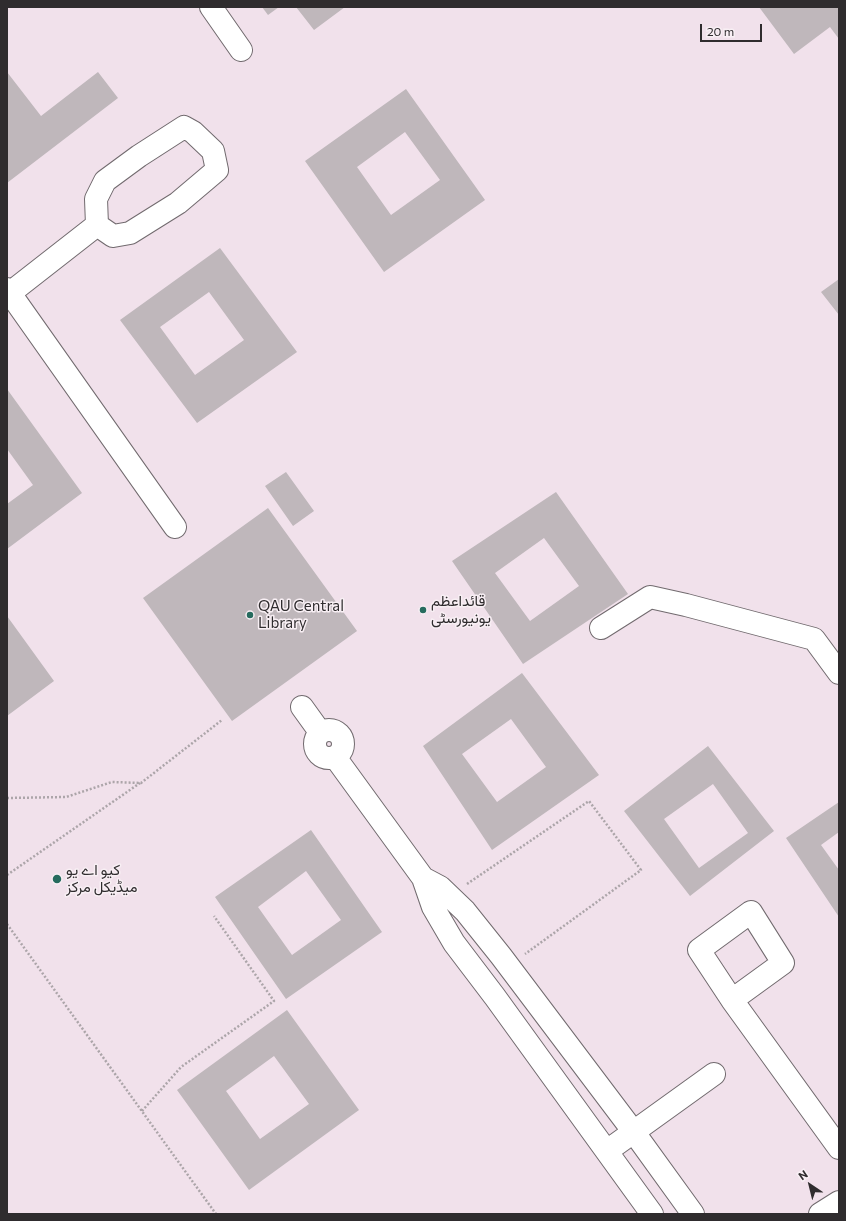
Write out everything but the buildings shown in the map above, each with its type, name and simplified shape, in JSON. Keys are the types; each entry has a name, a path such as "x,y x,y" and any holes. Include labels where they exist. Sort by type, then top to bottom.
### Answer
{"lane":[{"path":"211,7 241,50"},
{"path":"184,127 193,132 213,151 217,170 178,203 130,233 113,236 97,225 96,200 105,181 139,156 184,127"},
{"path":"97,225 8,291 175,527"},
{"path":"601,628 650,598 686,605 814,639 839,673"},
{"path":"302,707 320,732 335,732 341,737 343,746 335,757 423,878 433,907 454,943 495,996 652,1214"},
{"path":"423,878 440,887 465,912 508,966 633,1131 693,1214"},
{"path":"732,1000 839,1148"},
{"path":"607,1151 714,1074"},
{"path":"820,1214 839,1202"}],"path":[{"path":"7,875 141,783 222,720"},
{"path":"7,798 66,797 112,782 141,783"},
{"path":"449,896 589,801 641,870 508,966"},
{"path":"142,1111 181,1067 274,1001 214,916"},
{"path":"7,924 216,1214"}],"shaded area":[{"name":"قائداعظم یونیورسٹی","path":"7,7 839,7 839,1214 7,1214"}],"place":[{"name":"قائداعظم یونیورسٹی","path":"423,610"},
{"name":"QAU Central Library","path":"250,615"},
{"name":"کیو اے یو میڈیکل مرکز","path":"57,879"}]}
